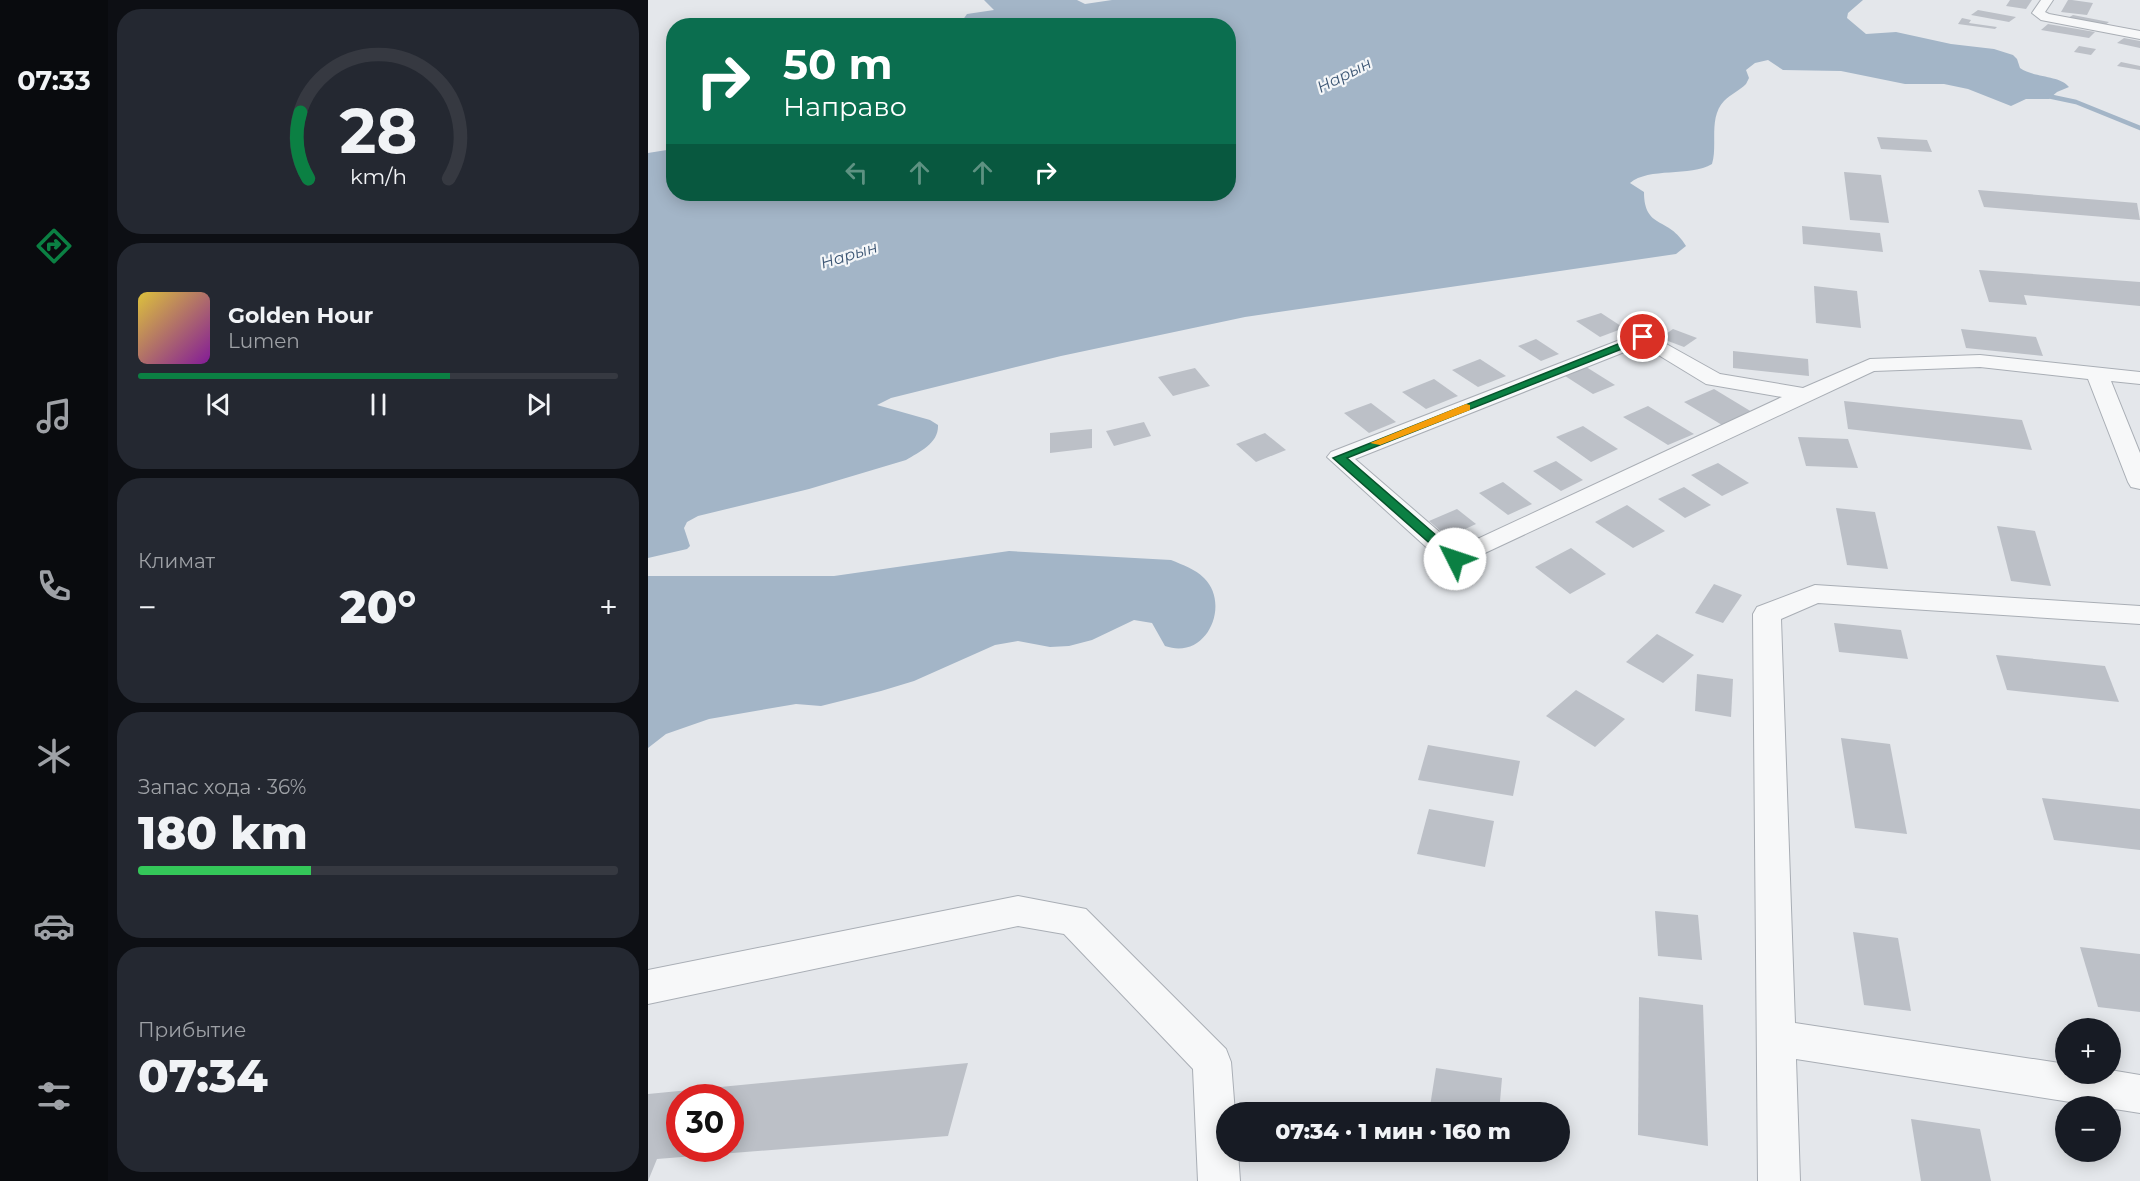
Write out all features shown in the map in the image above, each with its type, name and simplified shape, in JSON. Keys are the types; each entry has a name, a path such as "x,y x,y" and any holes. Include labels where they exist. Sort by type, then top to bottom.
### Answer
{"street":[{"path":"2047,0 2038,13 2045,17 2140,35"},
{"path":"1806,395 1714,379 1643,337 1339,458 1455,559 1806,395 1870,365 1980,361 2140,378"},
{"path":"2096,372 2140,482"},
{"path":"1779,1181 1767,614 1815,594 2140,615"},
{"path":"648,987 1018,911 1074,920 1212,1062 1220,1181"},
{"path":"1776,1038 2140,1094"}],"water":[{"name":"Нарын","path":"984,0 1077,0 1085,4 1112,0 1863,0 1848,13 1847,18 1866,34 1896,32 1951,44 1994,49 2013,55 2020,68 2032,74 2060,80 2069,87 2057,92 2049,99 2026,99 2011,106 1968,89 1944,84 1905,84 1841,71 1783,70 1768,60 1755,63 1746,70 1749,78 1746,84 1724,101 1716,115 1712,164 1693,170 1648,175 1630,183 1644,192 1645,204 1653,218 1672,230 1686,246 1676,254 1245,317 1061,356 891,398 877,405 930,420 938,425 932,442 923,450 906,460 809,489 698,516 687,522 684,528 690,546 687,549 648,558 648,153 666,150 666,201 1236,201 1236,18 964,18 967,14 994,10"},
{"path":"1009,551 1171,560 1197,572 1204,578 1212,589 1215,615 1203,638 1193,645 1180,648 1165,646 1152,623 1134,620 1092,640 1069,646 1050,647 1018,641 995,645 914,681 881,691 821,706 796,704 709,719 666,734 648,748 648,576 834,576"}],"building":[{"path":"2010,0 2032,0 2026,9 2006,6"},
{"path":"2068,0 2093,3 2087,15 2061,12"},
{"path":"1978,10 2016,17 2009,22 1971,15"},
{"path":"2073,15 2109,22 2105,25 2068,18"},
{"path":"1962,18 1971,20 1969,23 1997,27 1995,29 1958,24"},
{"path":"2048,24 2095,32 2089,38 2041,30"},
{"path":"2124,38 2140,41 2140,48 2117,43"},
{"path":"2079,46 2096,49 2091,55 2074,52"},
{"path":"2121,62 2140,66 2140,70 2117,66"},
{"path":"1877,137 1927,140 1932,152 1881,149"},
{"path":"1844,172 1881,175 1889,223 1850,220"},
{"path":"1978,190 2137,203 2140,220 1984,207"},
{"path":"1802,226 1880,233 1883,252 1803,244"},
{"path":"1979,270 2140,282 2140,306 2024,295 2027,305 1989,302"},
{"path":"1814,286 1857,291 1861,328 1816,323"},
{"path":"1601,313 1624,328 1600,337 1576,321"},
{"path":"1673,329 1697,338 1684,347 1660,338"},
{"path":"1961,329 2036,337 2043,356 1966,348"},
{"path":"1536,339 1559,354 1541,361 1518,346"},
{"path":"1733,351 1808,359 1809,376 1733,368"},
{"path":"1480,359 1506,376 1478,387 1452,370"},
{"path":"1583,365 1615,385 1593,394 1562,374"},
{"path":"1195,368 1210,386 1173,396 1158,377"},
{"path":"1434,379 1458,396 1426,409 1402,392"},
{"path":"1714,389 1752,412 1722,425 1684,402"},
{"path":"1844,401 2022,420 2032,450 1848,429"},
{"path":"1371,403 1396,422 1369,433 1344,413"},
{"path":"1648,406 1694,434 1668,445 1623,417"},
{"path":"1144,422 1151,436 1114,446 1106,431"},
{"path":"1583,426 1618,449 1591,462 1556,437"},
{"path":"1092,429 1092,448 1050,453 1050,433"},
{"path":"1265,433 1286,450 1256,462 1236,444"},
{"path":"1798,437 1848,439 1858,468 1806,466"},
{"path":"1556,461 1583,480 1561,491 1533,471"},
{"path":"1718,463 1749,483 1722,496 1691,475"},
{"path":"1503,482 1532,504 1508,515 1479,493"},
{"path":"1684,487 1711,505 1685,518 1658,499"},
{"path":"1627,505 1665,531 1633,548 1595,522"},
{"path":"1836,508 1875,512 1888,569 1847,565"},
{"path":"1457,509 1476,524 1448,537 1429,521"},
{"path":"1997,526 2035,531 2051,586 2011,581"},
{"path":"1571,548 1606,574 1570,594 1535,567"},
{"path":"1714,584 1742,595 1723,623 1695,613"},
{"path":"1834,623 1901,630 1908,659 1839,652"},
{"path":"1657,634 1694,655 1663,683 1626,662"},
{"path":"1996,655 2105,666 2119,702 2007,690"},
{"path":"1697,674 1733,679 1731,717 1695,711"},
{"path":"1576,690 1625,719 1595,747 1546,716"},
{"path":"1841,738 1890,744 1907,834 1855,828"},
{"path":"1428,745 1520,761 1513,796 1418,780"},
{"path":"2042,798 2140,809 2140,850 2054,840"},
{"path":"1429,809 1494,821 1485,867 1417,854"},
{"path":"1655,911 1698,915 1702,960 1658,956"},
{"path":"1853,932 1898,938 1911,1011 1864,1005"},
{"path":"2080,947 2140,954 2140,1012 2098,1007"},
{"path":"1639,997 1703,1005 1708,1146 1638,1135"},
{"path":"968,1063 948,1136 744,1152 744,1085"},
{"path":"1436,1068 1502,1078 1500,1102 1431,1102"},
{"path":"666,1092 666,1158 657,1159 648,1181 648,1094"},
{"path":"1911,1119 1980,1129 1991,1181 1921,1181"}],"waterway":[{"path":"2043,95 2076,102 2140,128"}],"slow traffic":[{"path":"1376,443 1466,407"}],"route":[{"path":"1455,559 1339,458 1643,337"}]}
